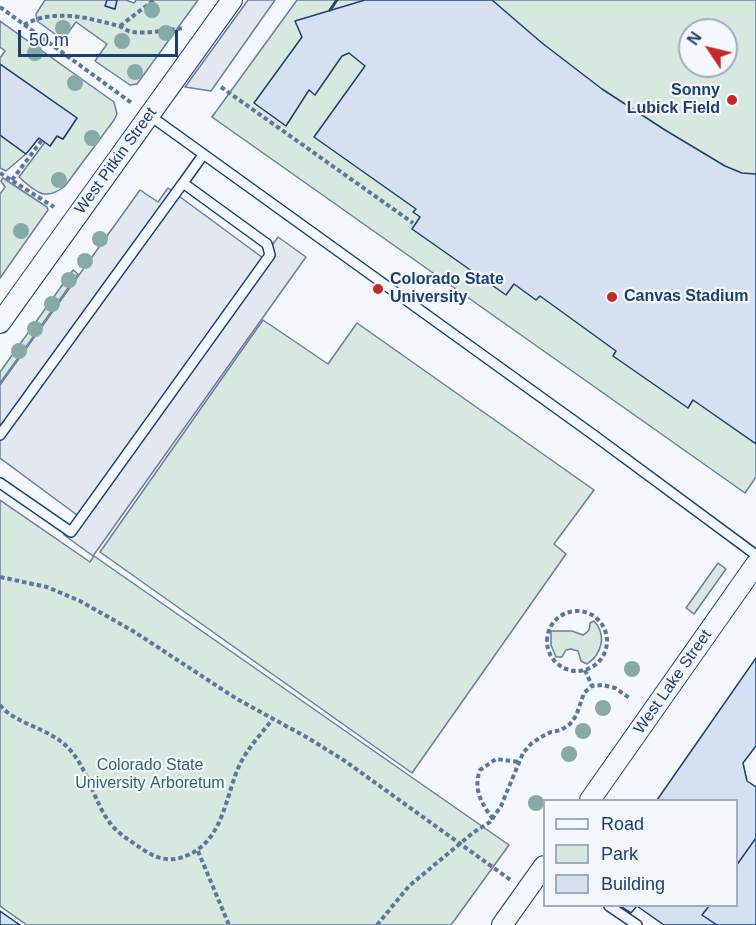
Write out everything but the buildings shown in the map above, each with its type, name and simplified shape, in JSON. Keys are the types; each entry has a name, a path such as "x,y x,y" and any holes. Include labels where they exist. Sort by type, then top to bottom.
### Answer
{"street":[{"name":"West Pitkin Street","path":"0,323 232,0"},
{"name":"West Lake Street","path":"591,799 756,564"},
{"path":"502,925 543,867"}],"lane":[{"path":"149,115 595,436 756,555"},
{"path":"0,435 203,155"},
{"path":"0,483 71,532 270,255 267,244 183,183"},
{"path":"610,907 637,925"}],"path":[{"path":"120,26 154,0"},
{"path":"0,8 149,115"},
{"path":"24,25 40,17 71,16 86,17 137,32 183,28"},
{"path":"221,87 413,223"},
{"path":"12,180 42,140"},
{"path":"0,173 54,207"},
{"path":"0,578 47,587 80,601 133,631 237,699 345,761 507,877"},
{"path":"581,610 591,613 605,628 606,648 602,658 585,670 566,669 558,664 548,648 546,639 554,621 570,611 581,610"},
{"path":"585,670 592,686"},
{"path":"377,925 409,886 493,819 501,806 523,753 531,744 570,724 576,716 584,693 592,686 603,685 615,688 631,699"},
{"path":"0,705 9,714 49,732 64,743 73,754 110,823 120,834 155,858 177,861 198,851 213,835 232,782 242,762 272,720"},
{"path":"493,819 482,804 476,786 480,770 496,759 519,762"},
{"path":"198,851 229,925"}],"green space":[{"path":"45,0 107,0 106,6 114,9 117,0 134,3 136,0 198,0 137,84 130,85 95,61 107,44 76,22 63,40 37,21 36,14"},
{"name":"Canvas Stadium","path":"297,0 756,0 756,477 745,493 212,117"},
{"path":"0,21 114,102 117,114 114,120 65,186 52,193 36,191 19,177 45,142 50,146 57,136 63,139 77,118 0,64 0,58 5,51 0,47"},
{"path":"0,135 26,154 6,171 0,168"},
{"path":"3,178 47,207 48,210 0,278 0,194 5,187 1,181"},
{"path":"73,270 78,274 0,383 0,372"},
{"path":"263,320 328,364 357,323 594,490 554,544 566,554 412,773 100,552"},
{"name":"Colorado State University Arboretum","path":"0,500 90,562 94,556 509,845 451,925 27,925 0,906"},
{"path":"718,563 726,569 694,614 686,608"},
{"path":"594,621 600,632 601,644 592,660 587,664 581,661 578,651 571,649 566,650 562,657 556,657 551,645 551,631 572,631 583,635 589,630 590,623"}],"shaded area":[{"path":"248,0 275,0 211,91 185,87"},
{"path":"168,188 263,258 278,237 306,257 93,556 64,535 77,515 0,458 0,385 140,190 158,202"}],"wall":[{"path":"330,10 337,0"}],"place":[{"name":"Sonny Lubick Field","path":"732,100"},
{"name":"Colorado State University","path":"378,289"},
{"name":"Canvas Stadium","path":"612,297"}]}
